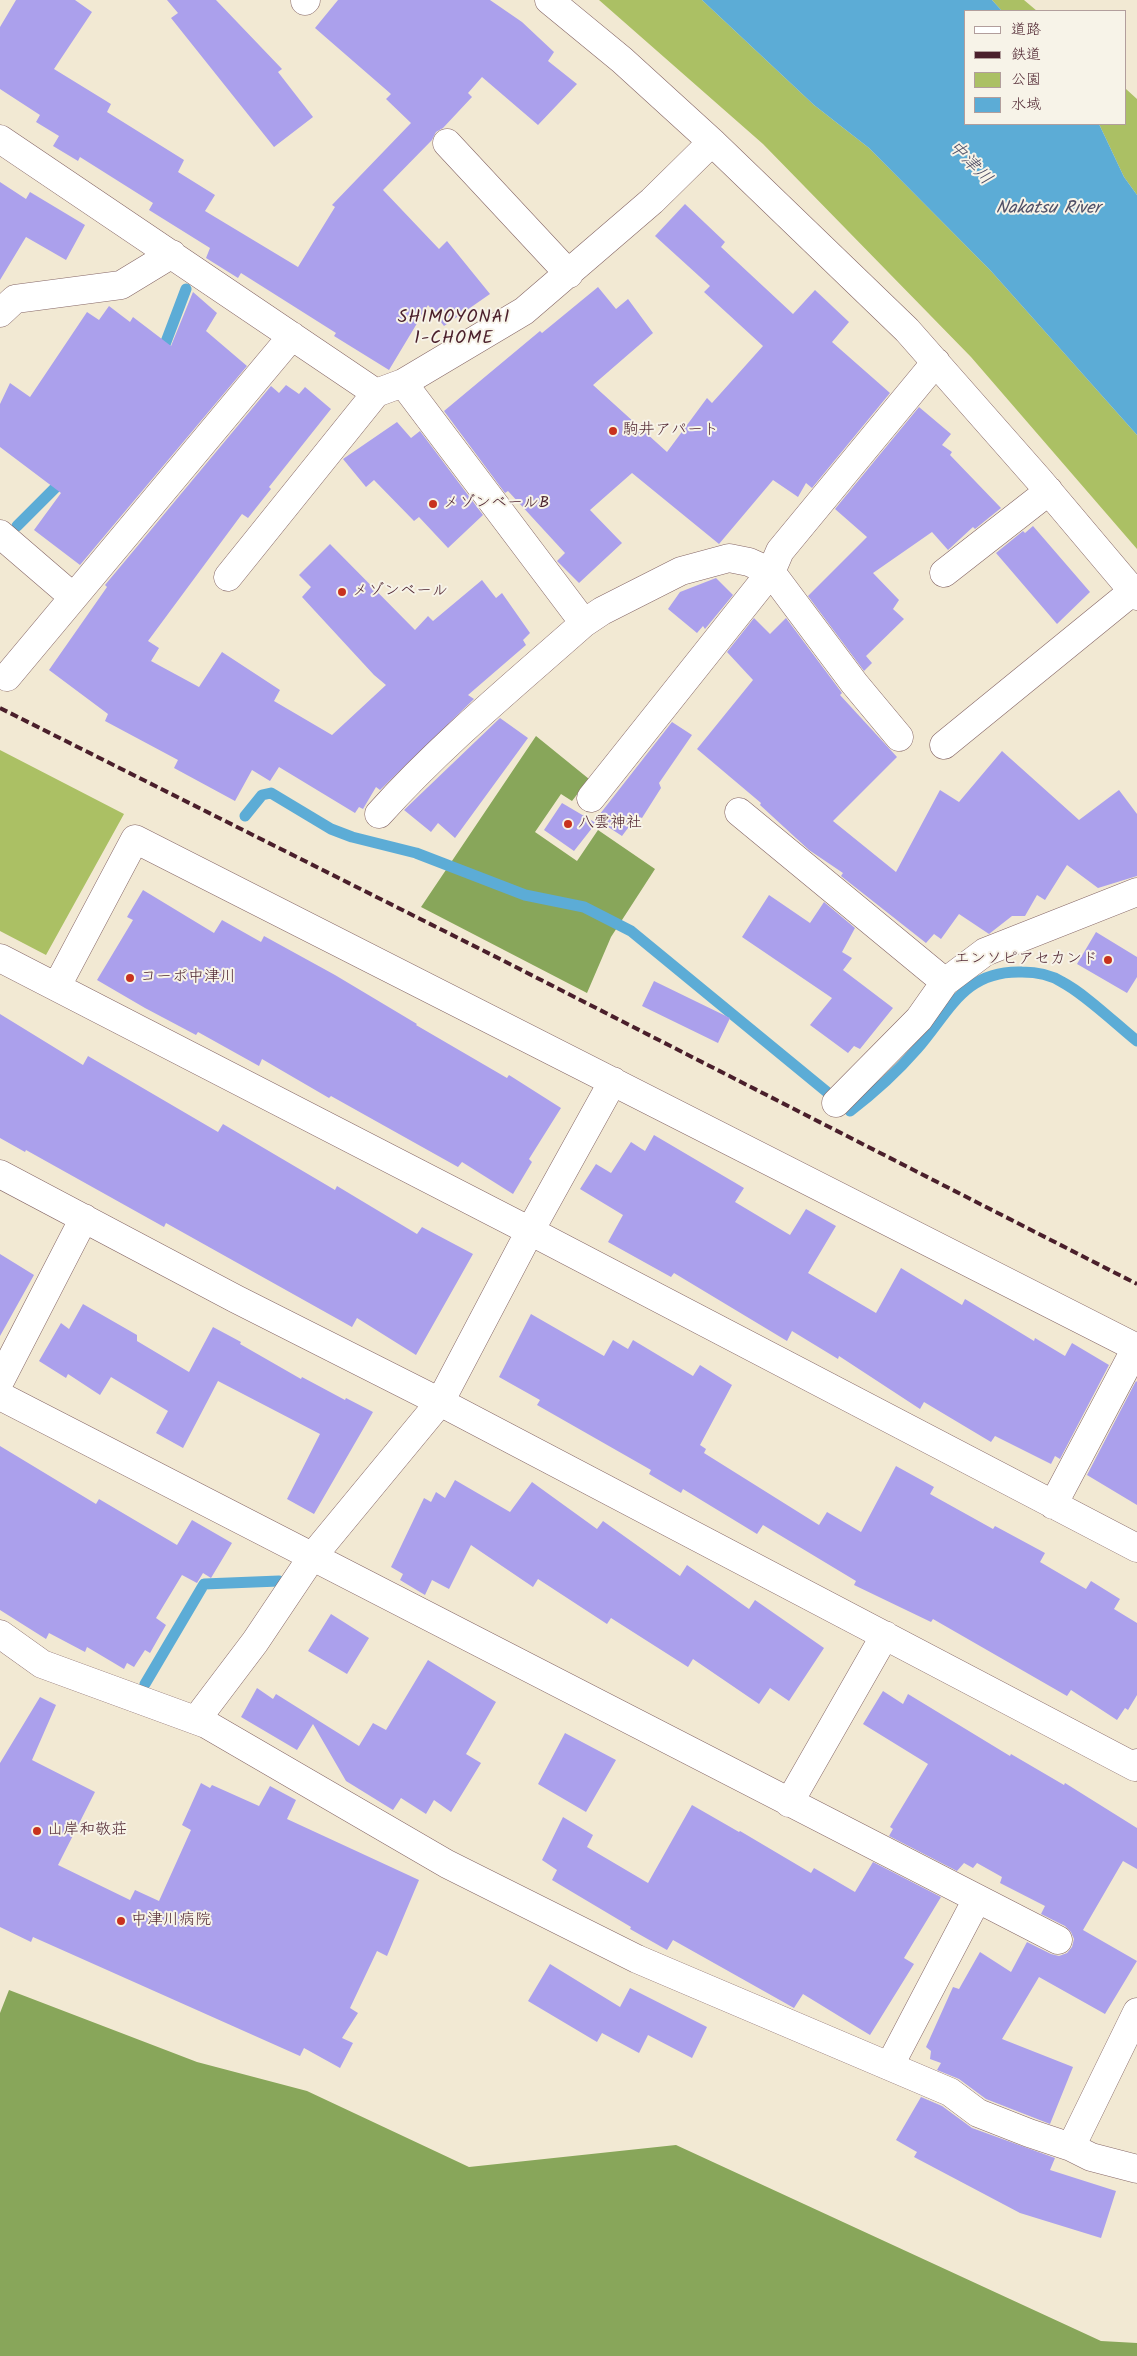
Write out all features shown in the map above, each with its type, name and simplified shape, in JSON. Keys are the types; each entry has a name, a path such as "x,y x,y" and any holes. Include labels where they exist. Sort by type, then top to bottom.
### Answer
{"street":[{"path":"549,0 622,60 712,142 907,330 1049,491 1135,594 944,745"},
{"path":"0,139 376,393"},
{"path":"228,577 376,393 402,383 524,311 652,202 712,142"},
{"path":"447,143 569,274"},
{"path":"0,313 15,299 121,285 172,254"},
{"path":"7,676 72,596 292,336"},
{"path":"591,798 771,572 780,552 936,362"},
{"path":"402,383 584,623"},
{"path":"944,573 1049,491"},
{"path":"0,534 72,596"},
{"path":"379,814 444,746 584,623 602,611 681,571 729,558 749,562 771,572 854,683 899,737"},
{"path":"739,812 945,982"},
{"path":"57,986 135,839 1137,1348 1053,1505"},
{"path":"836,1103 919,1018 945,982 985,952 1137,892"},
{"path":"0,958 530,1231 1137,1548"},
{"path":"196,1720 255,1642 312,1557 440,1402 530,1231 614,1081"},
{"path":"0,1174 236,1299 440,1402 1135,1767 1137,1763"},
{"path":"0,1381 84,1218"},
{"path":"0,1396 1058,1940"},
{"path":"0,1634 42,1664 196,1720 447,1864 637,1959 950,2092 978,2113 1071,2147 1091,2157 1137,2169"},
{"path":"789,1803 885,1635"},
{"path":"890,2065 977,1899"},
{"path":"1071,2147 1137,2012"}],"green space":[{"path":"599,0 702,0 814,105 869,148 991,271 1137,435 1137,549 971,357 763,144"},
{"path":"992,0 1024,0 1036,10 1001,10"},
{"path":"1127,90 1137,99 1137,195 1124,177 1099,125 1127,125"},
{"path":"536,736 589,779 572,801 561,794 535,832 577,861 598,830 655,869 611,937 587,993 421,907"},
{"path":"0,750 124,814 46,955 0,931"},
{"path":"9,1990 197,2062 307,2091 469,2167 676,2145 1101,2341 1137,2343 1137,2356 0,2356 0,2013"}],"water":[{"name":"Nakatsu River","path":"702,0 992,0 1001,10 964,10 964,125 1099,125 1124,177 1137,195 1137,435 991,271 869,148 814,105"}],"building":[{"path":"16,0 75,0 92,12 54,69 111,104 107,112 184,160 178,172 215,195 205,211 298,267 335,207 332,205 411,123 386,99 391,94 315,28 338,0 490,0 522,22 554,52 548,61 577,84 538,125 482,77 468,93 472,97 443,128 436,132 432,140 383,190 439,249 447,241 490,294 444,326 428,305 389,370 334,336 336,333 241,273 238,278 206,258 210,248 149,210 153,203 80,157 78,161 53,146 59,136 36,122 40,115 0,89 0,27"},
{"path":"167,0 216,0 282,69 278,72 313,117 274,147 171,18 178,13"},
{"path":"0,182 26,199 30,192 85,225 66,260 26,237 0,280"},
{"path":"685,204 725,242 721,247 793,314 815,290 849,322 832,342 890,393 812,488 806,483 798,497 773,480 719,544 632,473 590,510 622,543 579,583 557,561 565,553 508,491 505,493 444,411 540,331 542,333 598,287 616,309 628,299 653,333 593,385 667,452 707,398 712,403 763,346 704,292 710,286 655,236"},
{"path":"193,292 217,313 206,331 247,366 80,565 34,530 61,493 0,447 0,404 10,383 30,397 87,312 99,320 109,306 130,322 133,317 171,346"},
{"path":"286,385 299,394 305,387 331,409 269,487 271,489 248,518 242,514 148,641 159,648 151,661 199,687 222,652 280,690 274,701 332,735 386,685 374,675 302,597 311,587 299,575 330,544 415,630 428,616 433,621 482,580 496,598 502,593 530,633 523,640 526,645 468,695 474,699 380,790 376,787 363,809 359,807 355,813 279,767 270,781 252,770 235,801 174,768 178,760 105,721 108,714 49,670 107,587 105,585 271,386 279,393"},
{"path":"919,407 951,434 942,445 952,452 950,455 1001,508 975,529 973,527 948,550 932,532 873,573 899,600 893,609 904,619 866,656 872,663 864,671 808,596 867,537 835,509"},
{"path":"397,422 411,438 420,431 483,515 448,548 419,517 414,521 374,480 366,487 343,459"},
{"path":"1033,526 1090,592 1057,624 996,553 1023,531 1025,533"},
{"path":"716,578 733,595 705,629 703,626 697,633 668,609 680,592"},
{"path":"754,618 770,634 786,618 842,693 840,695 897,757 833,821 896,872 940,790 959,802 1002,751 1079,820 1119,790 1137,814 1137,876 1098,888 1067,865 1045,900 1037,895 1025,916 1012,916 989,934 959,914 941,939 934,934 926,943 841,876 843,873 809,850 760,805 761,803 697,749 753,680 727,652"},
{"path":"500,718 528,738 455,838 438,823 431,832 404,810"},
{"path":"672,722 692,735 659,783 661,788 642,818 637,816 622,836 596,819"},
{"name":"八雲神社","path":"562,803 596,823 574,851 544,830"},
{"path":"143,890 214,933 222,920 261,942 264,936 335,975 507,1078 509,1075 561,1108 529,1159 532,1162 513,1194 462,1162 458,1167 331,1096 329,1098 262,1059 259,1066 198,1032 196,1035 145,1008 97,980 133,920 127,917"},
{"path":"769,895 810,923 824,902 855,928 842,952 852,958 843,970 893,1008 860,1049 854,1046 848,1053 810,1025 832,998 742,937"},
{"name":"エンソピアセカンド","path":"1096,932 1137,957 1137,977 1127,993 1077,964"},
{"path":"654,981 730,1018 718,1043 642,1006"},
{"path":"0,1014 83,1065 88,1056 218,1132 223,1124 335,1190 337,1186 417,1234 422,1227 473,1254 416,1355 357,1318 352,1327 166,1223 164,1227 26,1150 25,1152 0,1138"},
{"path":"654,1135 744,1188 735,1202 790,1235 806,1209 836,1226 808,1273 876,1313 901,1268 962,1305 965,1299 1034,1341 1035,1338 1065,1356 1072,1343 1109,1365 1060,1459 1055,1456 1051,1464 995,1436 991,1442 924,1402 920,1409 839,1356 838,1359 792,1331 787,1341 674,1273 671,1277 608,1242 623,1215 580,1189 596,1164 611,1173 631,1142 645,1151"},
{"path":"0,1254 34,1275 0,1336"},
{"path":"83,1304 137,1335 137,1341 189,1372 213,1327 301,1379 302,1377 345,1400 346,1398 373,1412 314,1514 287,1499 320,1434 218,1381 183,1448 156,1433 168,1411 111,1377 100,1395 68,1374 66,1378 39,1361 61,1323 69,1329"},
{"path":"531,1314 604,1356 613,1340 628,1349 633,1340 693,1376 700,1365 732,1385 700,1445 706,1449 704,1453 819,1525 827,1512 861,1532 896,1466 934,1487 930,1494 993,1529 995,1526 1045,1553 1040,1562 1086,1589 1091,1581 1120,1599 1114,1609 1137,1623 1137,1695 1128,1710 1125,1708 1117,1720 1071,1690 1067,1696 933,1619 931,1622 854,1585 856,1581 763,1525 757,1534 683,1489 681,1493 649,1474 651,1470 537,1405 540,1400 499,1377"},
{"path":"1137,1382 1137,1505 1087,1475"},
{"path":"0,1446 96,1504 99,1499 177,1545 192,1520 232,1543 211,1578 203,1573 197,1583 182,1575 156,1618 166,1625 150,1653 145,1650 134,1667 127,1663 124,1669 87,1647 85,1652 49,1633 46,1639 0,1610"},
{"path":"455,1480 510,1512 532,1482 597,1529 603,1521 680,1576 687,1565 749,1609 755,1600 824,1648 789,1701 770,1688 759,1704 693,1659 688,1667 611,1618 607,1624 538,1579 533,1587 471,1545 449,1589 432,1580 425,1595 400,1580 403,1574 391,1567 424,1498 431,1502 436,1492 445,1498"},
{"path":"331,1614 369,1638 347,1674 308,1651"},
{"path":"428,1660 496,1702 466,1754 481,1763 451,1812 434,1800 426,1814 401,1798 393,1810 346,1781 313,1724 297,1750 241,1717 257,1688 273,1699 276,1694 359,1746 373,1723 386,1730"},
{"path":"883,1691 903,1704 908,1694 1010,1756 1011,1754 1064,1785 1065,1783 1137,1828 1137,1869 1123,1861 1083,1930 1137,1961 1105,2014 1039,1977 1002,2039 1073,2067 1050,2124 986,2099 959,2079 937,2070 941,2063 930,2059 931,2051 926,2047 953,1987 959,1989 980,1952 1011,1972 1027,1942 1059,1956 1067,1953 1072,1947 1074,1939 1071,1932 1065,1926 1041,1914 1045,1906 1000,1883 1002,1877 977,1863 973,1868 964,1863 957,1871 889,1836 893,1829 890,1827 928,1764 863,1724"},
{"name":"中津川病院","path":"40,1697 56,1705 32,1760 95,1792 58,1865 130,1900 135,1890 159,1901 191,1830 182,1825 201,1783 210,1788 212,1785 259,1806 270,1786 296,1800 287,1819 419,1880 387,1956 377,1951 350,2008 358,2013 342,2038 353,2043 340,2068 304,2048 300,2056 33,1937 31,1942 0,1927 0,1763"},
{"path":"565,1733 616,1760 586,1812 538,1784"},
{"path":"692,1805 811,1873 814,1868 855,1892 873,1862 941,1897 904,1958 914,1964 870,2035 803,1994 794,2008 673,1940 667,1950 552,1880 557,1870 542,1860 563,1817 593,1835 587,1847 648,1883"},
{"path":"550,1964 620,2007 630,1988 707,2027 692,2058 648,2035 639,2053 602,2033 597,2042 528,2001"},
{"path":"921,2097 942,2106 972,2128 1055,2158 1050,2170 1116,2191 1101,2238 1020,2213 914,2157 917,2152 896,2140"}],"waterway":[{"path":"161,355 186,289"},
{"path":"17,526 65,478"},
{"path":"245,816 262,795 271,793 331,829 352,837 416,853 525,895 584,907 631,931 827,1092"},
{"path":"850,1111 901,1066 917,1049 949,1007 972,985 1002,973 1032,973 1058,980 1090,1001 1137,1041"},
{"path":"145,1684 204,1584 279,1581"}],"railway":[{"path":"0,708 500,959 1137,1284"}],"place":[{"name":"駒井アパート","path":"613,431"},
{"name":"メゾンベールB","path":"433,504"},
{"name":"メゾンベール","path":"342,592"},
{"name":"八雲神社","path":"568,824"},
{"name":"エンソピアセカンド","path":"1108,960"},
{"name":"コーポ中津川","path":"130,978"},
{"name":"山岸和敬荘","path":"37,1831"},
{"name":"中津川病院","path":"121,1921"}],"district":[{"name":"SHIMOYONAI 1-CHOME","path":"454,329"}],"water label":[{"name":"中津川","path":"969,164"}]}
